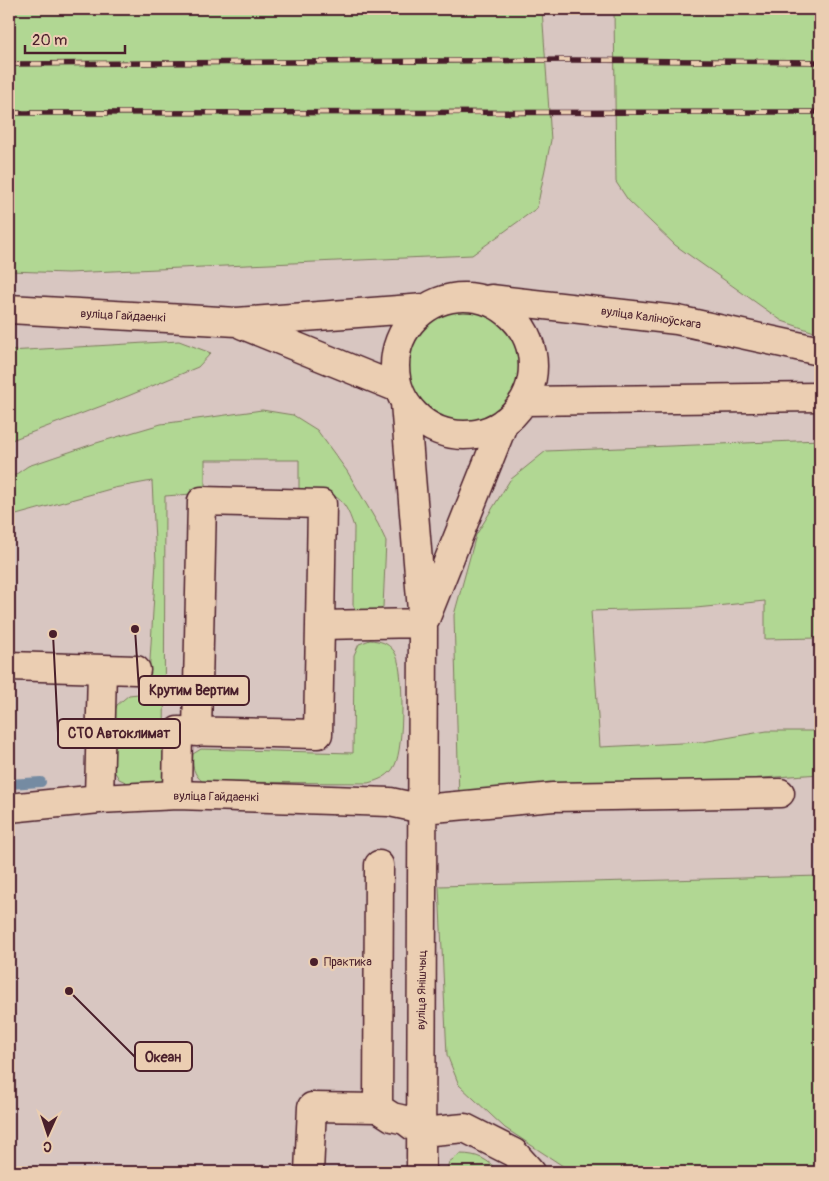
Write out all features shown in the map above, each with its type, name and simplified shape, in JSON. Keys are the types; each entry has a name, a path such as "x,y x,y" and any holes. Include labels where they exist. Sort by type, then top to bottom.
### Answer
{"street":[{"name":"вуліца Каліноўскага","path":"480,298 498,305 513,317 525,332 531,349 533,367 531,384 524,401 513,415 499,426 482,433 464,436 447,434 430,427 416,417 402,396 394,371 395,353 401,337 411,321 425,308 442,300 461,297 480,298 678,320 820,351"},
{"name":"вуліца Гайдаенкі","path":"9,309 237,322 425,308"},
{"name":"вуліца Гайдаенкі","path":"237,322 402,396"},
{"name":"вуліца Янішчыц","path":"402,396 423,623 422,1172"},
{"path":"524,401 820,397"},
{"path":"320,625 423,623 504,422"},
{"path":"177,795 178,731 197,732 318,734 322,504 202,501 197,732"},
{"path":"9,666 136,670"},
{"path":"99,800 102,669"},
{"path":"423,809 553,796 780,793"},
{"name":"вуліца Гайдаенкі","path":"9,808 177,795 390,802 423,809"},
{"path":"378,1108 379,865"},
{"path":"310,1172 312,1107 378,1108 392,1117 405,1120 421,1132 465,1128 514,1152 531,1172"}],"green space":[{"path":"9,9 542,9 551,140 537,208 472,255 68,273 9,271"},
{"path":"614,9 820,9 820,334 782,321 675,245 628,200 616,182"},
{"path":"465,308 477,309 488,313 498,318 507,326 515,335 520,345 524,356 524,380 520,391 515,401 507,410 498,418 488,423 477,427 465,428 453,427 442,423 432,418 423,410 415,401 410,391 406,380 405,368 406,356 410,345 415,335 423,326 432,318 442,313 453,309"},
{"path":"179,341 211,353 198,367 9,441 9,351"},
{"path":"262,410 293,415 317,430 347,471 386,541 383,607 377,614 358,615 353,605 354,527 350,515 335,496 299,492 299,460 205,460 205,493 165,496 164,786 130,784 119,779 111,766 113,717 117,705 129,695 148,693 156,562 152,481 114,488 9,517 9,479 28,466 161,424"},
{"path":"820,440 820,638 765,639 765,601 696,608 591,611 600,747 702,742 767,731 820,731 820,774 459,799 454,615 476,535 510,480 546,451"},
{"path":"370,640 383,642 394,651 398,659 400,673 402,725 400,742 395,765 387,775 368,783 203,782 197,776 193,766 193,754 201,749 353,753 354,655 359,644"},
{"path":"820,876 820,1172 572,1172 505,1128 459,1085 447,1055 439,886"},
{"path":"460,1154 482,1158 499,1172 446,1172 449,1162"}],"waterway":[{"path":"9,784 41,782"}],"railway":[{"path":"9,64 572,60 820,62"},
{"path":"9,113 820,112"}],"place":[{"name":"Крутим Вертим","path":"135,629"},
{"name":"СТО Автоклимат","path":"53,634"},
{"name":"Практика","path":"314,962"},
{"name":"Океан","path":"69,991"}]}
